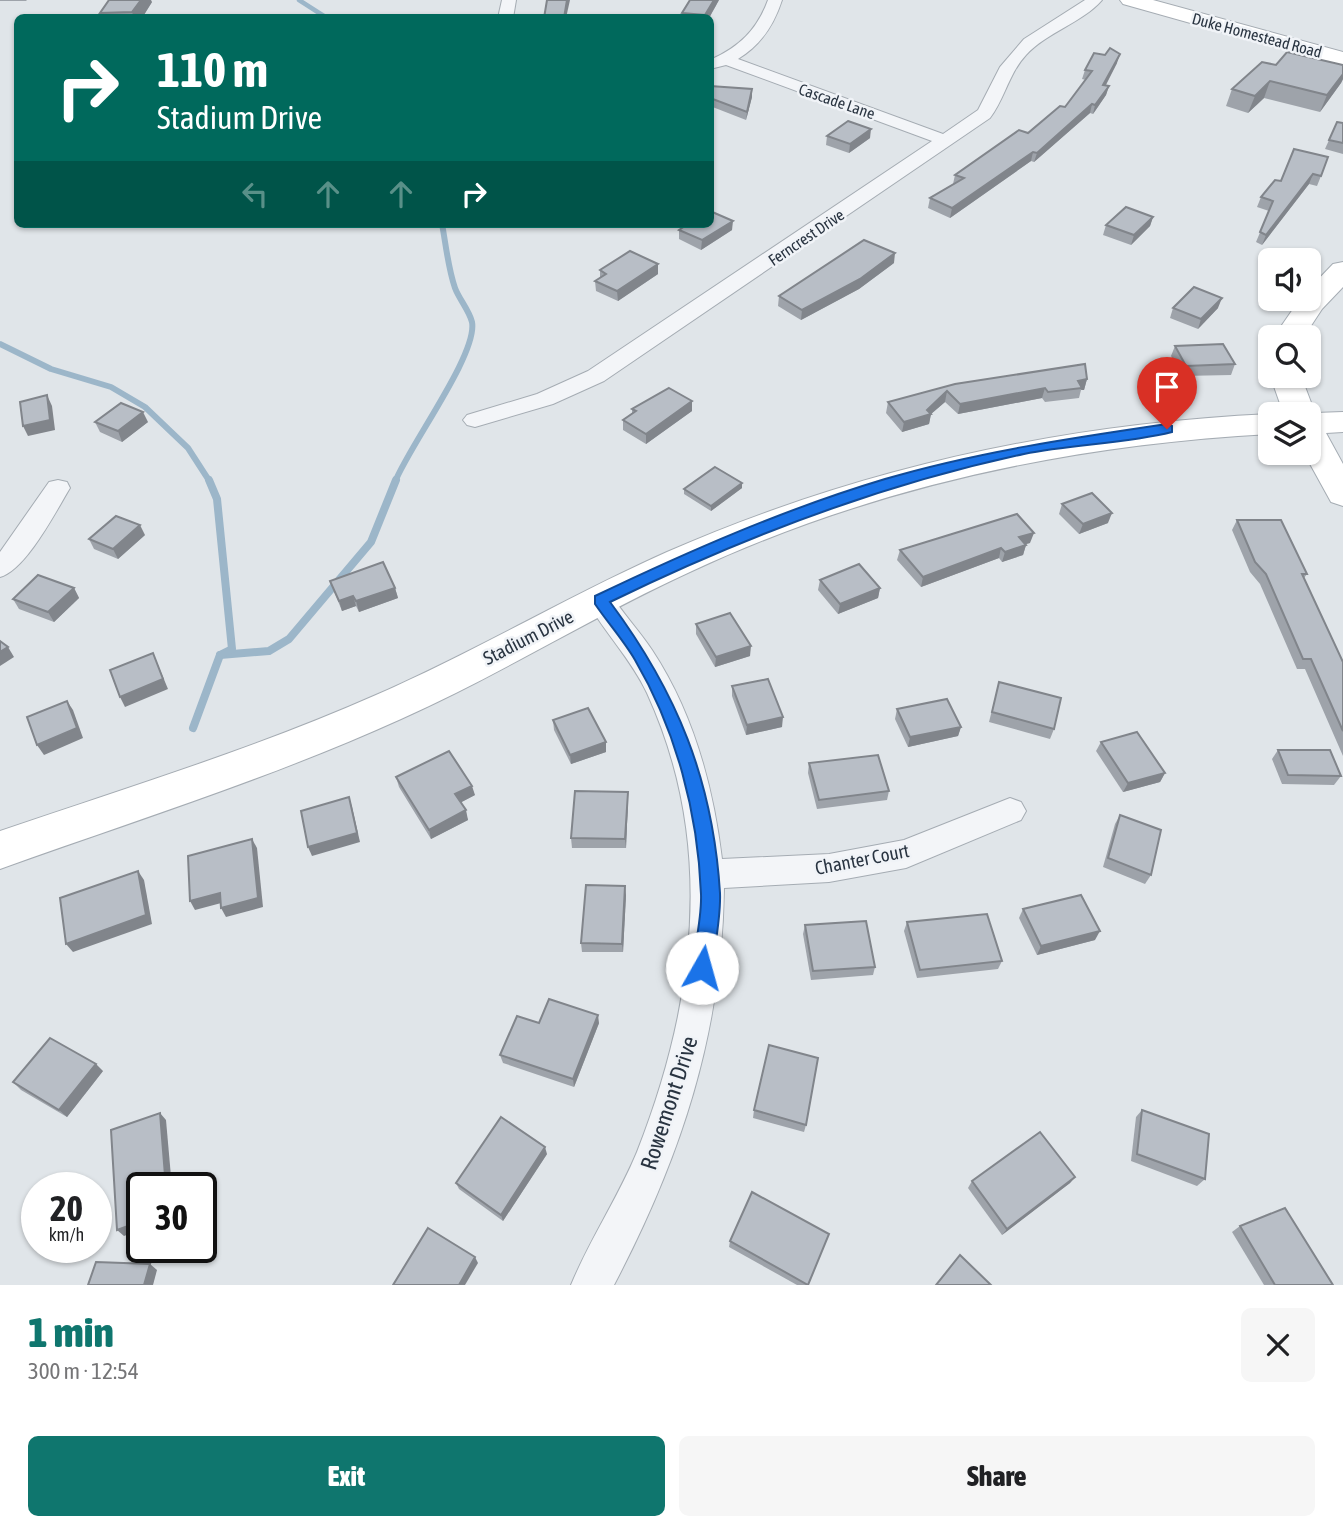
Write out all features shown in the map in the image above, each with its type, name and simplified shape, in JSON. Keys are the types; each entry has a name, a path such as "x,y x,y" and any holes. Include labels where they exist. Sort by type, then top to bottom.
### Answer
{"street":[{"path":"718,63 759,36 770,19 775,0"},
{"name":"Ferncrest Drive","path":"475,420 545,399 604,372 947,141 989,108 1004,74 1023,48 1095,0"},
{"name":"Duke Homestead Road","path":"1130,0 1343,59"},
{"name":"Cascade Lane","path":"718,63 947,141"},
{"path":"1297,325 1343,270"},
{"path":"1321,423 1343,422"},
{"name":"Stadium Drive","path":"0,850 298,744 387,708 680,561 779,520 940,468 1026,449 1144,430 1258,425"},
{"path":"1321,454 1343,494"},
{"path":"0,568 15,552 58,488"},
{"name":"Rowemont Drive","path":"600,600 640,655 681,740 702,813 710,896 697,1016 681,1076 645,1179 600,1282"},
{"name":"Chanter Court","path":"708,874 829,868 906,854 1010,811"}],"building":[{"path":"109,0 141,0 132,12 100,13"},
{"path":"547,0 567,0 565,14 545,14"},
{"path":"690,0 714,0 706,14 682,13"},
{"path":"1110,48 1120,54 1103,85 1109,86 1095,105 1092,104 1037,153 1033,152 952,208 930,198 964,178 955,175 1019,130 1028,133 1060,106 1065,107 1092,71 1085,70 1094,53 1105,55"},
{"path":"1287,52 1343,65 1343,74 1327,95 1270,81 1255,96 1232,89 1262,62 1276,65"},
{"path":"714,86 752,89 747,112 714,100"},
{"path":"848,121 871,129 850,144 827,136"},
{"path":"1337,122 1343,123 1343,143 1329,140"},
{"path":"1294,149 1328,157 1321,176 1313,174 1266,235 1260,232 1273,201 1261,197 1275,180 1281,181"},
{"path":"1126,207 1153,217 1134,235 1106,225"},
{"path":"714,213 733,221 702,240 679,230 714,228"},
{"path":"864,240 895,253 860,279 802,310 779,296"},
{"path":"630,251 658,264 617,291 595,281 606,274 600,270"},
{"path":"1194,287 1222,298 1201,319 1173,308"},
{"path":"1223,344 1235,364 1186,366 1175,346"},
{"path":"1085,364 1087,379 1078,381 1082,388 1048,392 1045,388 960,404 947,391 927,410 931,414 904,422 888,402 955,384"},
{"path":"669,388 692,401 646,434 623,420 636,411 632,409"},
{"path":"47,395 50,420 23,426 20,402"},
{"path":"121,403 143,412 118,431 95,422"},
{"path":"715,467 742,483 711,506 684,489"},
{"path":"1092,493 1112,513 1083,524 1062,504"},
{"path":"1017,514 1034,533 1019,537 1026,545 1005,552 1001,548 923,577 900,550"},
{"path":"116,516 140,525 113,549 89,539"},
{"path":"1237,520 1281,520 1307,574 1302,574 1343,662 1343,731 1311,659 1303,659 1266,574 1255,562"},
{"path":"383,562 395,588 356,601 353,596 339,601 330,581"},
{"path":"859,564 880,588 840,604 820,580"},
{"path":"38,575 74,588 48,612 13,599"},
{"path":"730,613 751,646 716,657 696,624"},
{"path":"0,641 8,647 0,652"},
{"path":"153,653 163,679 120,697 110,670"},
{"path":"768,679 783,717 747,725 732,686"},
{"path":"999,682 1061,698 1054,729 992,712"},
{"path":"947,699 961,727 910,737 897,709"},
{"path":"67,701 77,728 37,745 27,717"},
{"path":"588,708 606,742 570,755 553,720"},
{"path":"1137,732 1165,773 1128,783 1101,742"},
{"path":"1278,750 1330,750 1341,776 1288,775"},
{"path":"449,751 472,786 455,794 466,810 429,830 396,777"},
{"path":"878,755 889,791 819,800 809,763"},
{"path":"575,791 628,792 625,839 571,838"},
{"path":"349,797 357,833 308,847 301,811"},
{"path":"1120,815 1161,830 1151,875 1108,858"},
{"path":"252,839 258,898 221,908 220,893 190,901 188,856"},
{"path":"138,871 146,915 66,944 60,898"},
{"path":"586,885 625,886 622,944 581,943"},
{"path":"1081,895 1100,931 1041,946 1023,909"},
{"path":"987,914 1002,961 920,970 907,922"},
{"path":"866,921 875,967 813,971 805,925"},
{"path":"549,999 598,1015 573,1079 500,1055 517,1016 539,1023"},
{"path":"50,1038 96,1064 59,1110 13,1082"},
{"path":"769,1045 818,1058 806,1125 754,1110"},
{"path":"1142,1110 1209,1134 1205,1179 1137,1154"},
{"path":"160,1113 165,1172 126,1172 126,1227 117,1230 111,1130"},
{"path":"501,1117 545,1147 501,1215 456,1183"},
{"path":"1040,1132 1075,1177 1007,1229 972,1181"},
{"path":"752,1192 829,1234 808,1285 730,1241"},
{"path":"1285,1208 1333,1285 1275,1285 1240,1226"},
{"path":"428,1228 475,1257 459,1285 393,1285"},
{"path":"960,1255 991,1285 936,1285"},
{"path":"96,1263 150,1264 144,1285 88,1285"}],"waterway":[{"path":"299,0 321,14"},
{"path":"396,480 454,377 471,337 472,322 453,280 443,228"},
{"path":"0,344 51,369 111,387 145,407 188,448 210,481"},
{"path":"220,655 269,651 289,639 371,542 396,480"},
{"path":"210,481 217,499 232,649 220,655"},
{"path":"193,728 220,655"}],"route":[{"path":"702,968 710,896 702,813 681,740 662,696 640,655 616,626 600,600 680,561 779,520 889,483 940,468 1026,449 1144,430 1167,429"}]}
